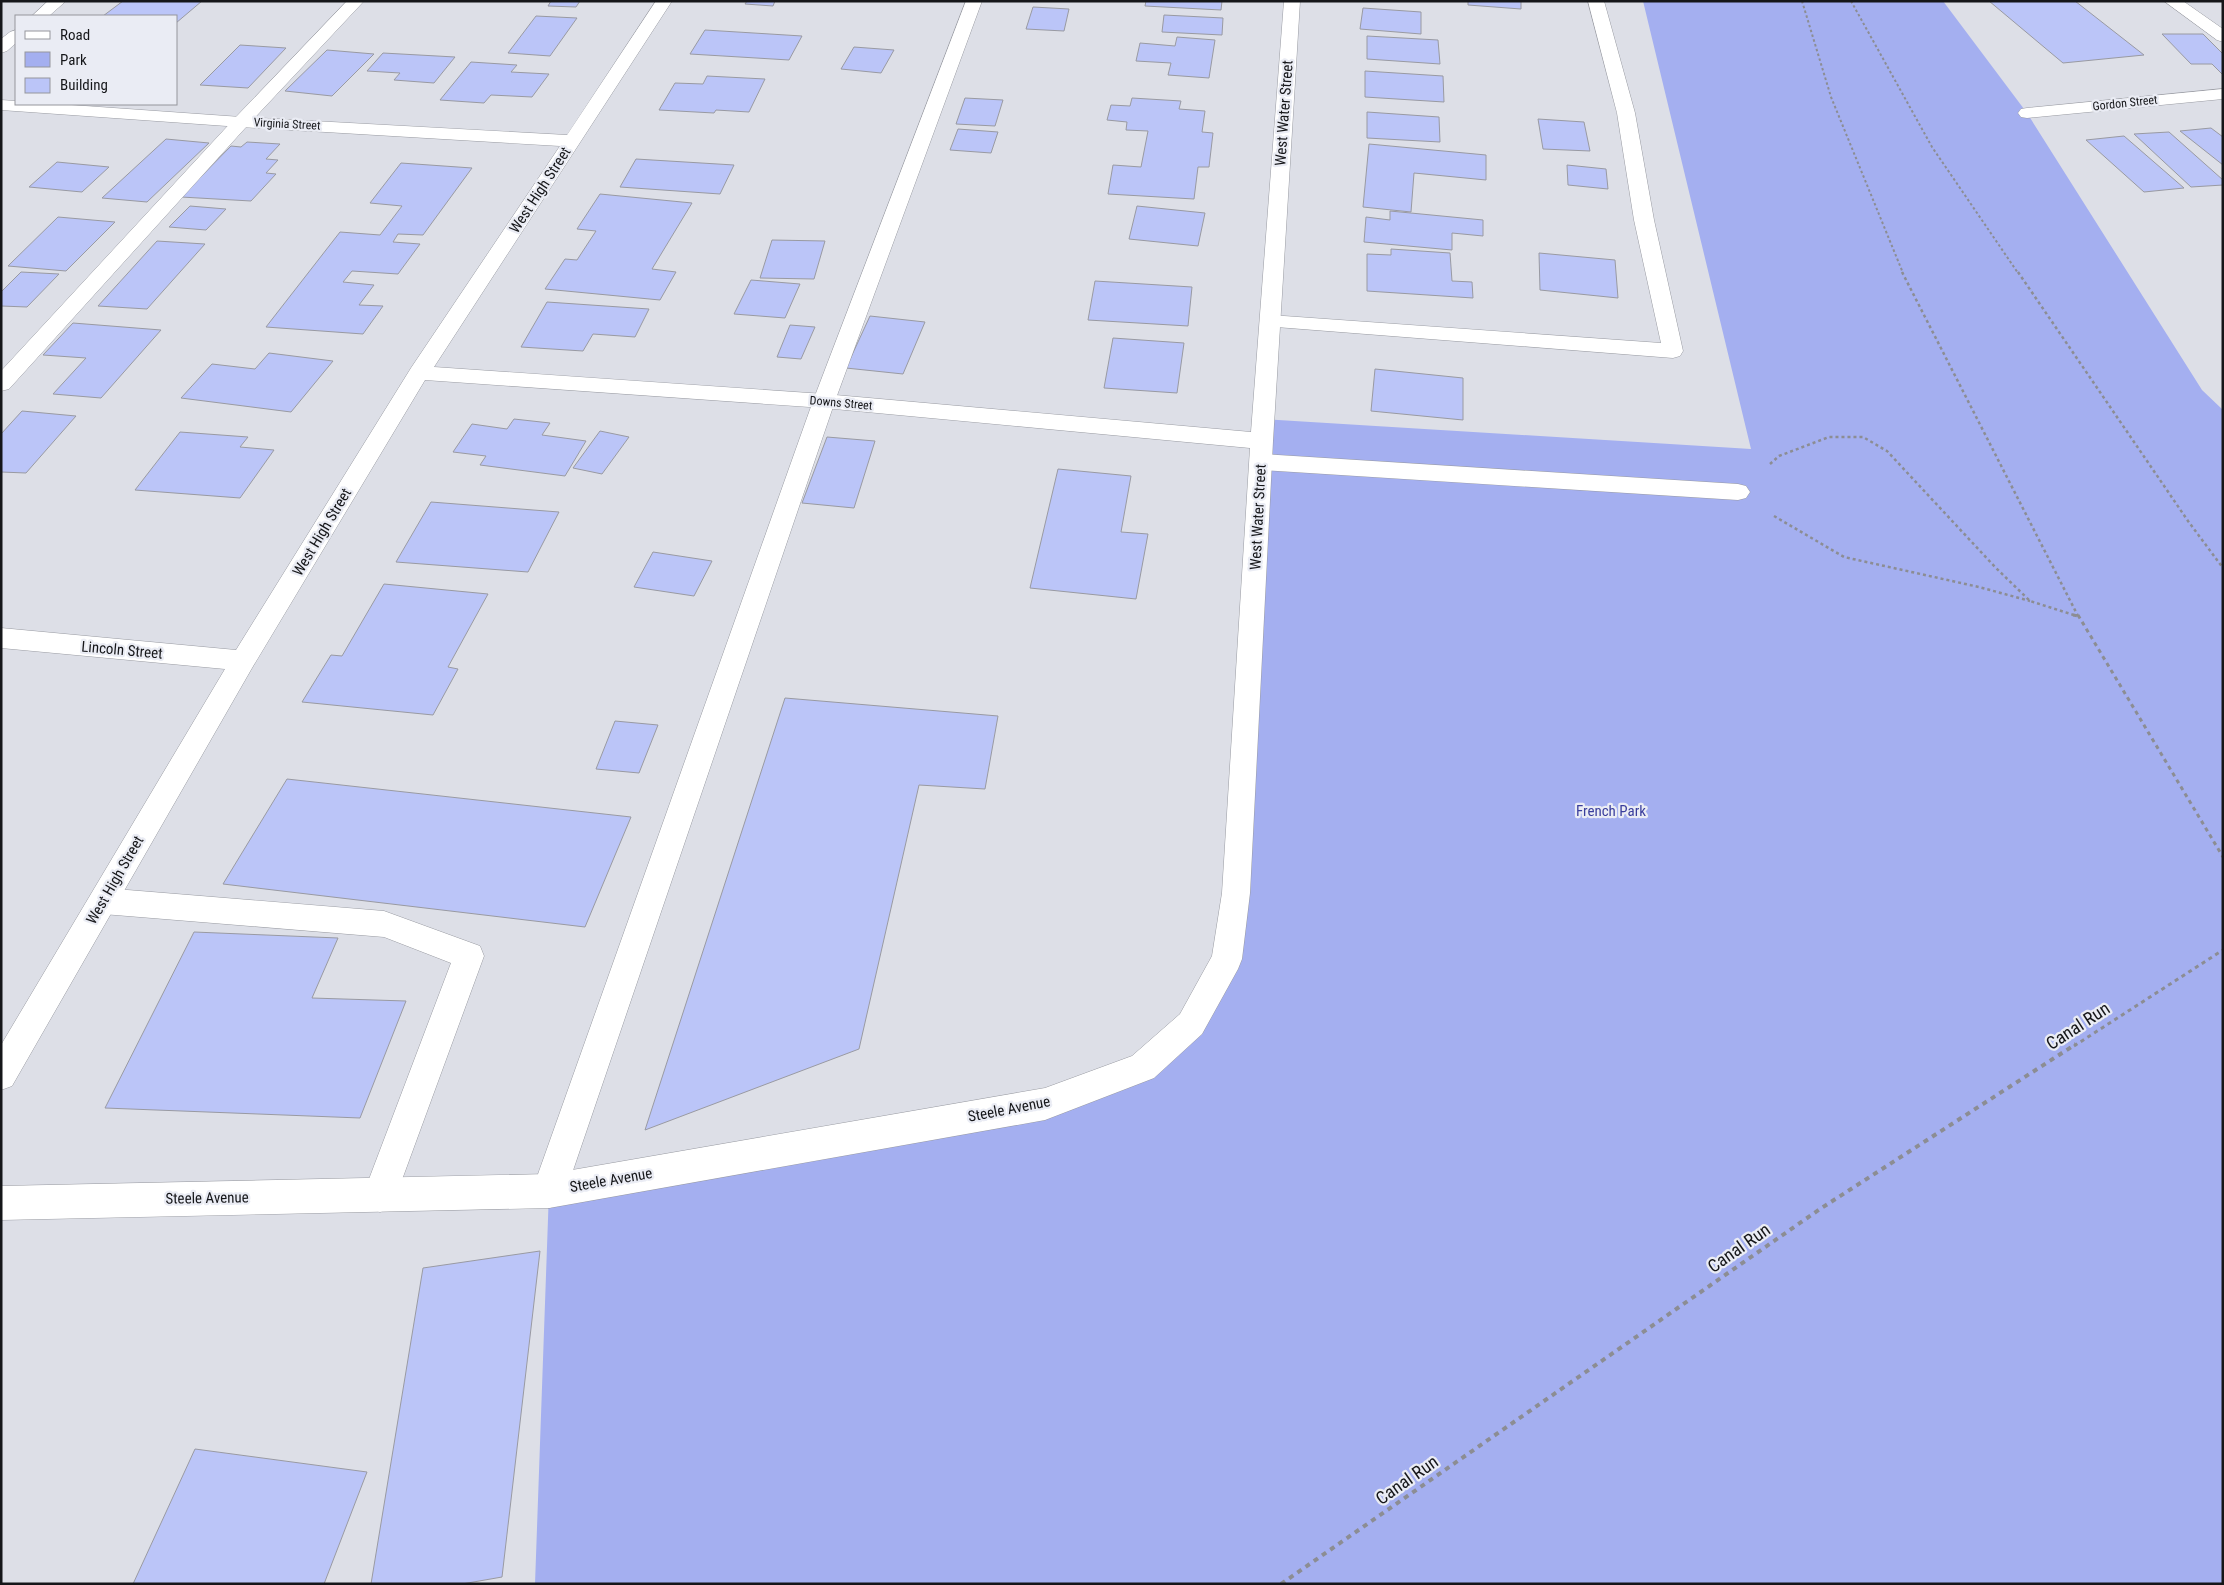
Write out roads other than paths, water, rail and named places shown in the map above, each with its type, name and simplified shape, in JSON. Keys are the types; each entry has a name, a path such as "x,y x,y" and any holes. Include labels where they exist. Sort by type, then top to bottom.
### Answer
{"street":[{"path":"41,15 58,1"},
{"path":"1,384 241,122 356,1"},
{"name":"West High Street","path":"1,1075 243,661 419,373 664,1"},
{"path":"550,1191 824,401 974,1"},
{"name":"West Water Street","path":"1191,1024 1227,959 1233,912 1292,1"},
{"path":"1270,321 1673,351 1644,220 1626,113 1596,1"},
{"path":"2172,1 2223,37"},
{"path":"1,48 15,36"},
{"name":"Gordon Street","path":"2027,113 2223,94"},
{"name":"Virginia Street","path":"1,105 241,122 572,141"},
{"name":"Downs Street","path":"419,373 824,401 1262,452 1738,492"},
{"name":"Lincoln Street","path":"1,638 243,661"},
{"path":"103,901 384,924 469,956 380,1195"},
{"name":"Steele Avenue","path":"1,1203 550,1191 1045,1104 1143,1067 1191,1024"}],"park label":[{"name":"French Park","path":"1611,811"}]}
